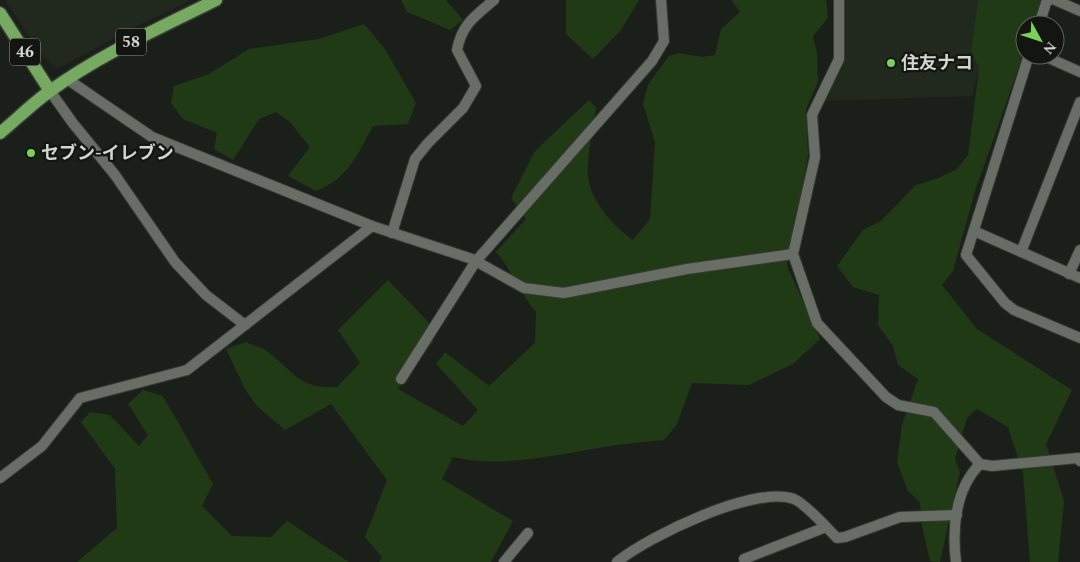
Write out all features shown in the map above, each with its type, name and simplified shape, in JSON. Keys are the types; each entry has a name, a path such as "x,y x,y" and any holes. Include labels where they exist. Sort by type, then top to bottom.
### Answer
{"main road":[{"name":"58","path":"50,91 124,45 216,0"},
{"name":"46","path":"0,13 50,91"},
{"path":"0,133 50,91"}],"street":[{"path":"392,233 415,159 463,108 476,86 457,50 461,32 476,15 494,0"},
{"path":"400,379 476,262 652,61 664,41 661,0"},
{"path":"839,0 839,59 812,115 815,157 793,254 817,323 886,397 898,404 934,412 980,464 992,466 1066,458 1078,458 1080,461"},
{"path":"1042,15 1049,0"},
{"path":"1056,0 1080,11"},
{"path":"1026,65 966,255 1005,303 1014,310 1080,338"},
{"path":"1064,65 1080,72"},
{"path":"68,80 152,136 372,226 476,262 524,288 564,293 687,269 793,254"},
{"path":"50,91 72,122 115,175 175,262 206,295 244,326"},
{"path":"1022,252 1080,102"},
{"path":"0,478 42,446 80,398 188,370 372,226"},
{"path":"974,231 1080,278"},
{"path":"1070,274 1080,250"},
{"path":"956,562 953,536 957,515 971,473 980,464"},
{"path":"617,562 633,549 716,509 780,495 797,500 837,538 900,516 957,515"},
{"path":"745,562 744,559 826,527"},
{"path":"504,562 528,533"}],"shaded area":[{"path":"5,0 191,0 121,34 58,69 42,56"},
{"path":"839,0 978,0 971,51 979,69 972,96 820,101 839,59"}],"green space":[{"path":"401,0 446,0 463,20 450,30 407,12"},
{"path":"566,0 639,0 621,30 593,59 566,34"},
{"path":"731,0 826,0 828,18 813,36 817,54 818,82 806,109 808,156 787,266 820,339 793,364 749,385 692,383 677,424 664,440 614,445 526,460 489,461 453,457 442,479 513,521 491,562 379,562 382,557 365,537 387,480 331,404 285,430 257,406 245,389 226,349 246,342 267,351 305,382 324,387 337,387 360,363 338,330 388,280 435,329 433,342 398,389 463,426 478,410 436,364 445,352 489,386 535,343 536,312 496,252 526,219 511,198 535,151 589,100 596,107 588,161 590,186 604,213 633,240 650,219 655,142 643,104 648,85 669,56 678,53 702,57 715,55 721,29 740,12"},
{"path":"978,0 1043,0 1038,15 1015,15 1015,65 1020,65 975,191 953,271 942,285 977,329 1072,390 1046,444 1064,501 1058,562 1030,562 1023,473 1008,427 977,409 967,418 955,459 960,472 940,562 930,561 922,526 920,502 908,491 897,462 902,425 918,379 898,365 893,346 878,325 879,295 853,287 837,266 863,230 881,221 916,185 936,179 957,169 968,155 979,69 971,51"},
{"path":"364,24 385,49 416,103 408,124 373,126 357,156 344,172 327,186 316,191 288,176 310,147 290,122 276,112 259,119 233,160 214,149 217,133 183,119 171,103 174,86 209,74 249,49 319,39"},
{"path":"143,390 163,396 213,484 202,506 232,536 271,537 287,521 349,562 77,562 117,528 115,469 81,422 90,412 110,415 139,446 148,435 128,404"}],"place":[{"name":"住友ナコ","path":"891,63"},
{"name":"セブン-イレブン","path":"31,153"}]}
